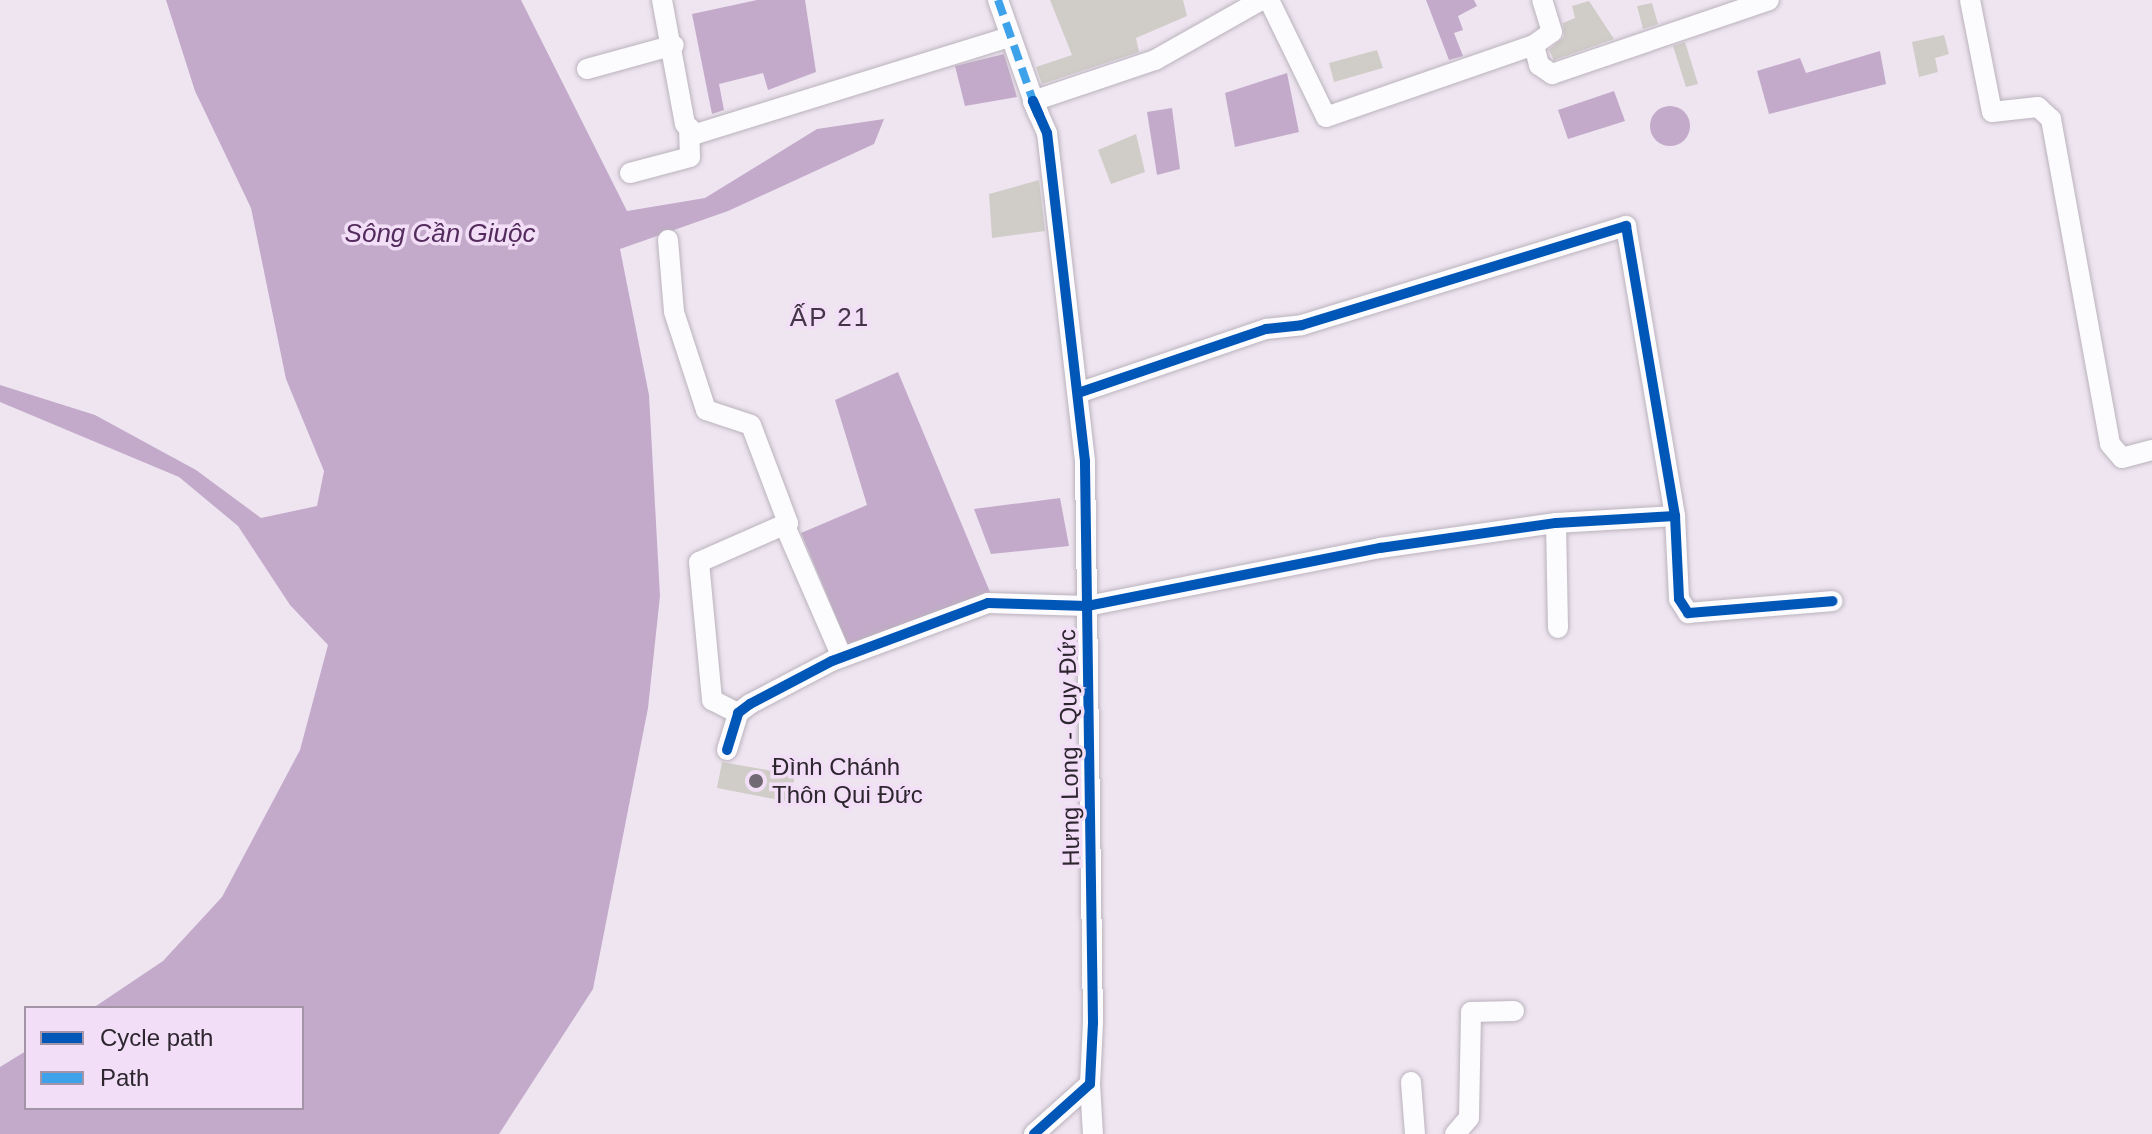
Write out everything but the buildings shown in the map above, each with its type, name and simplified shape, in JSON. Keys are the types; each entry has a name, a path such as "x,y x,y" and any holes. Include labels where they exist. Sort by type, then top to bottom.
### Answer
{"street":[{"path":"630,173 690,157 689,133 674,45 662,0"},
{"name":"Hưng Long - Quy Đức","path":"998,0 1022,77 1047,133 1078,393 1087,606 1090,1084 1093,1134"},
{"path":"1036,108 1155,60 1261,0"},
{"path":"1269,0 1326,117 1534,45 1552,32 1542,0"},
{"path":"1534,45 1539,65 1552,74 1769,0"},
{"path":"1970,0 1992,112 2038,107 2051,119 2110,444 2122,458 2152,450"},
{"path":"689,133 733,127 1009,37"},
{"path":"587,69 674,45"},
{"path":"1078,393 1266,329 1302,325 1626,226 1675,516 1679,599 1688,613 1833,601"},
{"path":"668,240 674,312 706,410 751,425 785,526 842,657"},
{"path":"727,750 738,713 842,657 988,603 1087,606 1380,548 1556,523 1675,516"},
{"path":"1556,523 1558,628"},
{"path":"738,713 712,700 699,562 785,526"},
{"path":"1455,1134 1469,1118 1471,1012 1514,1011"},
{"path":"1411,1082 1415,1134"},
{"path":"1034,1134 1090,1084"}],"water":[{"name":"Sông Cần Giuộc","path":"166,0 521,0 627,211 705,198 817,129 884,119 874,144 728,211 620,249 649,395 660,596 648,708 593,989 499,1134 0,1134 0,1067 24,1052 24,1110 304,1110 304,1006 96,1006 163,961 222,897 300,750 328,645 290,605 238,526 179,477 0,402 0,385 95,415 196,470 261,518 317,506 324,471 286,379 251,208 195,91"},
{"path":"757,0 805,0 816,72 768,90 763,73 719,84 724,110 712,114 692,14"},
{"path":"1426,0 1474,0 1477,6 1458,16 1463,30 1454,33 1463,56 1449,60"},
{"path":"1880,51 1886,84 1769,114 1757,71 1800,58 1806,73"},
{"path":"1004,54 1017,97 965,106 955,66"},
{"path":"1287,73 1299,132 1235,147 1225,93"},
{"path":"1614,91 1625,121 1568,139 1558,110"},
{"path":"1670,106 1684,112 1690,126 1684,140 1670,146 1656,140 1650,126 1656,112"},
{"path":"1172,108 1180,169 1157,175 1147,112"},
{"path":"898,372 990,592 848,645 801,533 867,505 835,400"},
{"path":"1060,498 1069,546 991,554 974,509"}],"marked path":[{"path":"998,0 1035,106"}],"cycle path":[{"path":"1034,1134 1090,1084 1093,1023 1085,461 1047,133 1033,101 1039,115"},
{"path":"1078,393 1266,329 1302,325 1626,226 1675,516"},
{"path":"727,750 738,713 750,704 832,661 988,603 1087,606 1380,548 1556,523 1675,516 1679,599 1688,613 1833,601"}],"place":[{"name":"Đình Chánh Thôn Qui Đức","path":"756,781"}],"district":[{"name":"ẤP 21","path":"830,318"}]}
